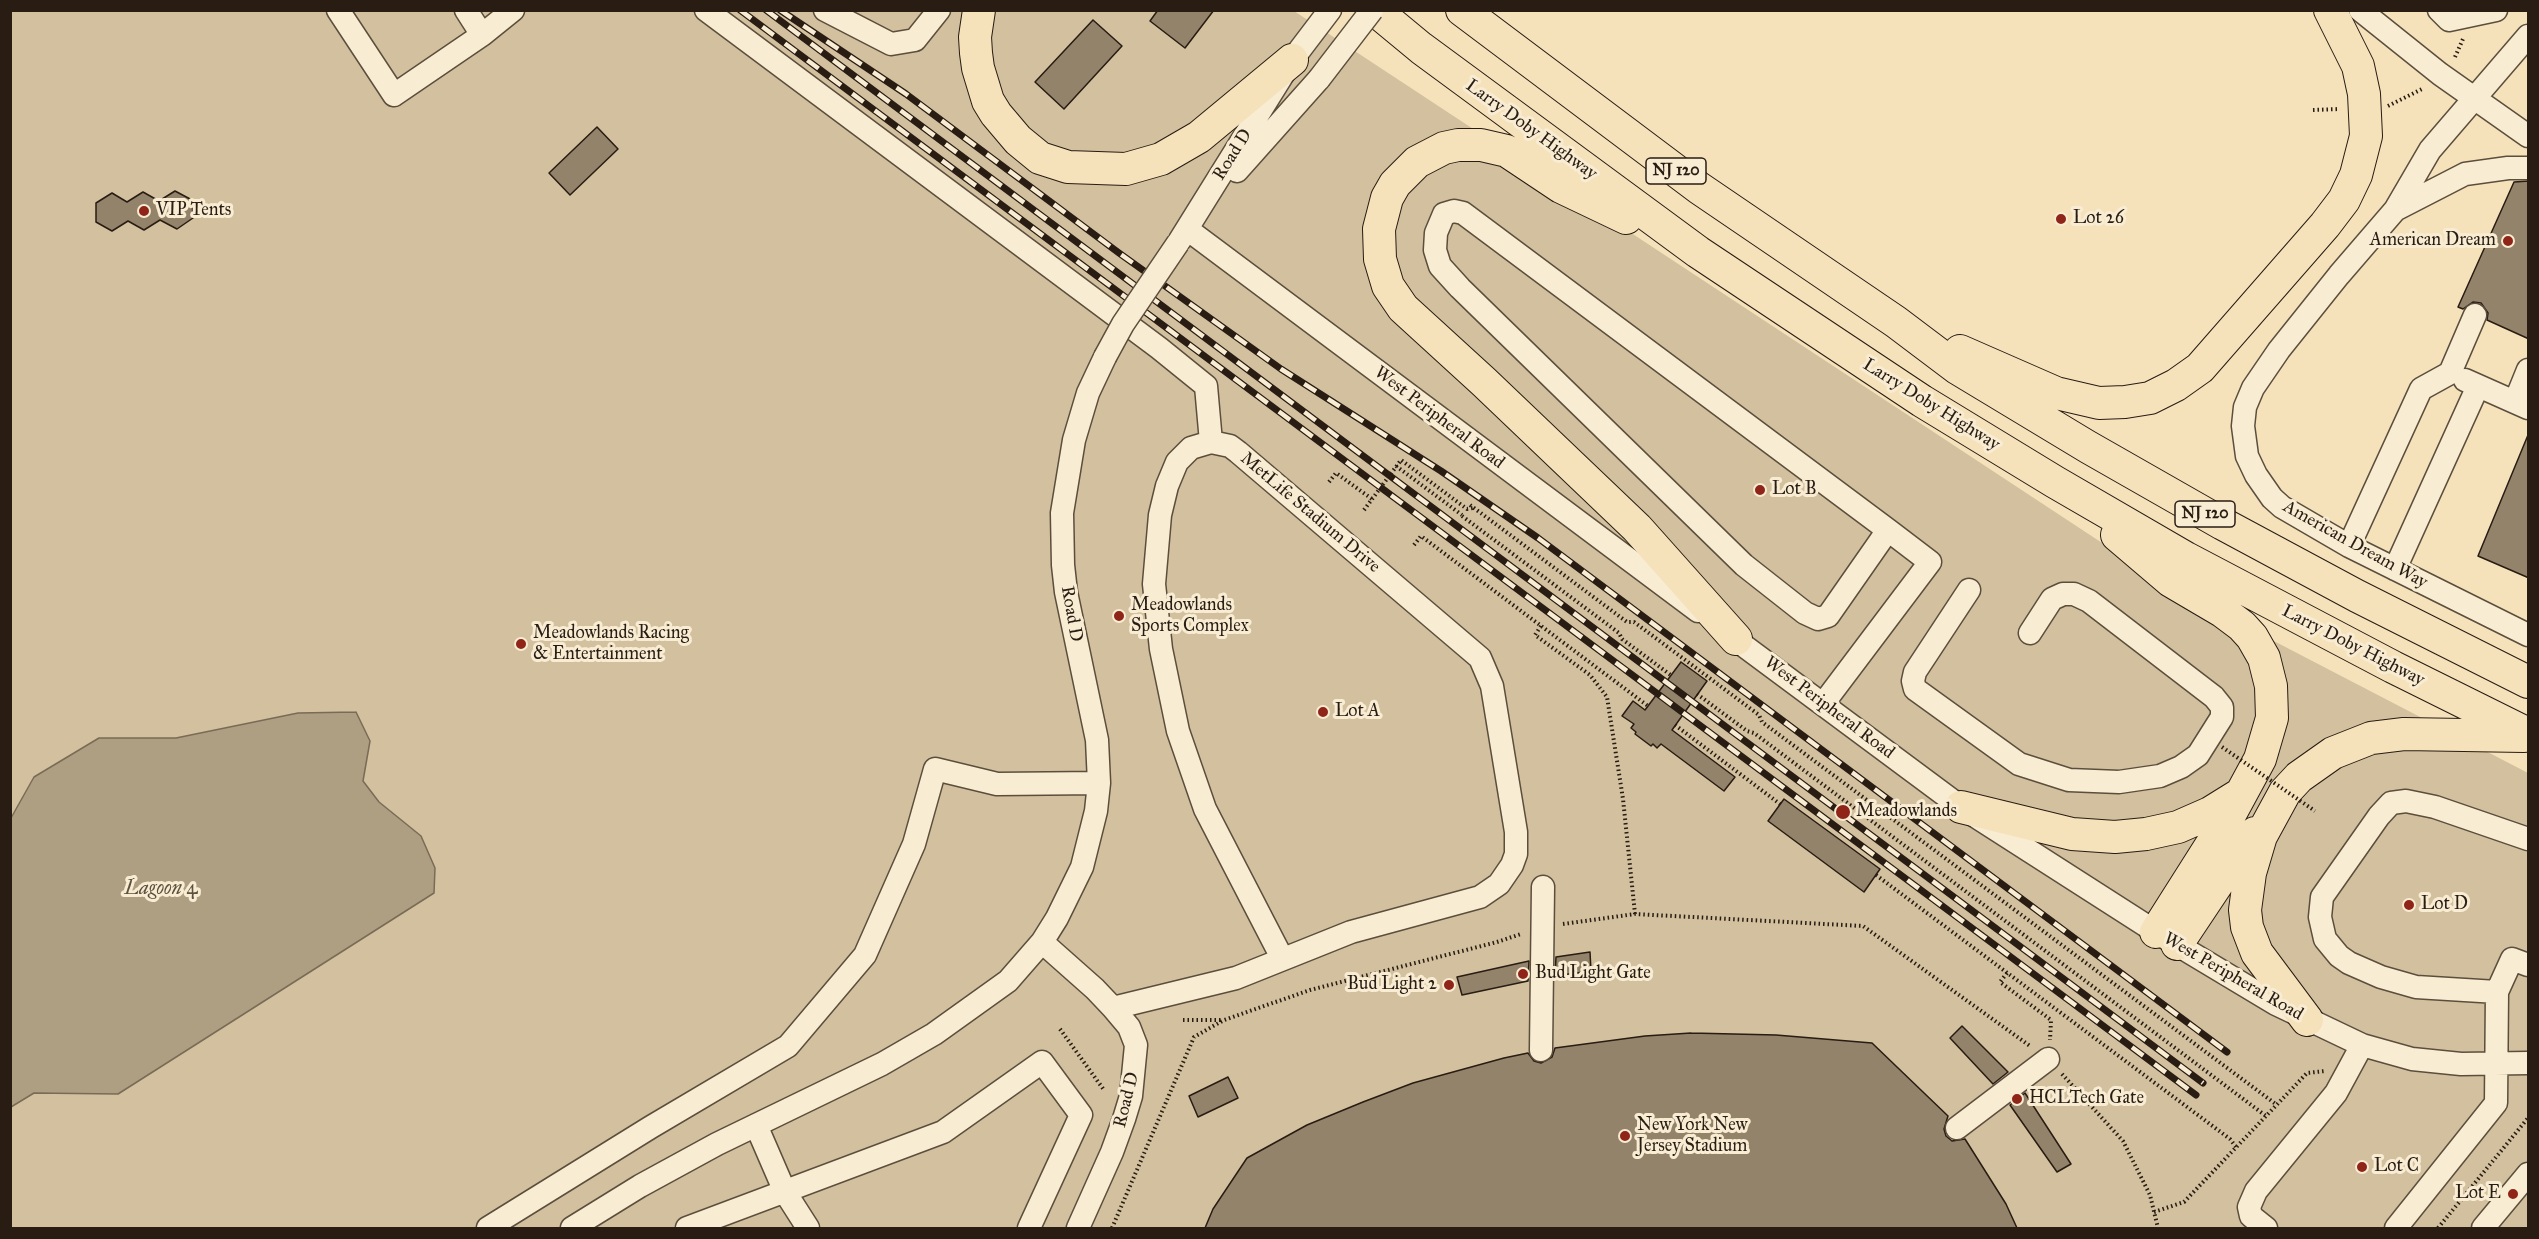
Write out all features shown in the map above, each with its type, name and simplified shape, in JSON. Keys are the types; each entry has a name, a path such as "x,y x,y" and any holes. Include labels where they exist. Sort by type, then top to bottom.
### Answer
{"highway":[{"path":"979,10 975,37 976,53 988,101 996,114 1025,146 1040,158 1068,167 1126,169 1161,159 1199,136 1292,60"},
{"path":"1354,10 1421,48"},
{"name":"Larry Doby Highway","path":"1373,10 1421,48 1698,252 1922,401 2055,482 2255,595 2393,668 2529,735"},
{"name":"NJ 120","path":"1462,10 1690,182 1896,322 1957,368 2164,491 2357,596 2529,682"},
{"path":"1896,322 2056,393 2086,402 2112,403 2150,398 2188,377 2221,346 2325,225 2344,200 2356,175 2366,136 2364,94 2355,60 2330,10"},
{"path":"1698,252 1561,186 1507,151 1482,145 1458,145 1444,148 1417,162 1395,184 1387,198 1378,229 1378,245 1383,273 1388,286 1402,308 1484,382 1636,528 1736,639"},
{"path":"2055,482 2171,581 2222,611 2242,626 2258,646 2269,672 2272,718 2265,747 2167,938"},
{"path":"2167,938 2268,819 2285,792 2299,777 2333,753 2352,744 2390,735 2529,735"},
{"path":"1961,807 2072,834 2115,837 2146,834 2178,827 2210,813 2240,795"},
{"path":"2268,819 2250,873 2245,909 2247,927 2257,953 2307,1020"}],"street":[{"path":"338,10 394,95 482,35 513,10"},
{"path":"466,10 482,35"},
{"path":"706,10 1159,348 1206,386 1211,442 1191,448 1177,462 1167,486 1160,516 1155,550 1154,584 1161,649 1178,731 1201,799 1222,845 1282,958"},
{"path":"825,10 891,44 915,40 939,10"},
{"name":"Road D","path":"1078,1228 1112,1152 1131,1096 1136,1045 1129,1027 1113,1008 1042,942 1071,893 1082,867 1090,839 1099,783 1097,740 1066,592 1062,522 1074,440 1088,393 1123,324 1183,236 1292,60 1330,10"},
{"path":"1183,236 1270,132 1319,79 1373,10"},
{"path":"2360,10 2474,99 2529,136"},
{"path":"2439,10 2450,20 2496,10"},
{"name":"American Dream Way","path":"2529,36 2430,150 2395,210 2339,274 2279,350 2253,388 2245,408 2242,426 2246,448 2256,475 2263,487 2293,515 2349,546 2529,635"},
{"path":"2395,210 2465,174 2508,168 2529,168"},
{"path":"1823,704 1930,562 1888,530 1463,213 1454,211 1444,214 1436,233 1435,250 1440,266 1744,565 1805,613 1818,619 1828,616 1888,530"},
{"name":"West Peripheral Road","path":"1183,236 1736,639 1961,807 2167,938 2307,1020 2362,1045 2412,1059 2437,1063 2529,1063"},
{"path":"2349,546 2421,389 2450,373 2475,315"},
{"path":"2450,373 2522,405 2529,370"},
{"path":"2395,569 2478,386"},
{"name":"MetLife Stadium Drive","path":"1113,1008 1236,978 1351,932 1480,897 1499,884 1512,865 1516,854 1516,831 1492,686 1480,658 1238,452 1230,446 1211,442"},
{"path":"1970,590 1915,672 1913,681 1915,689 2019,764 2069,780 2119,782 2160,776 2181,767 2198,755 2222,717 2222,707 2214,697 2089,601 2074,594 2063,594 2052,599 2030,633"},
{"path":"488,1228 651,1127 788,1046 865,955 914,844 935,769 998,784 1099,783"},
{"path":"2497,992 2416,987 2349,963 2339,956 2325,939 2320,917 2322,897 2379,816 2391,803 2406,801 2435,807 2529,839"},
{"path":"1541,1050 1543,887"},
{"path":"572,1228 640,1186 756,1125 882,1064 934,1034 1008,981 1042,942"},
{"path":"2396,1228 2493,1108 2498,1098 2497,992 2512,959 2529,965"},
{"path":"2266,1228 2251,1215 2249,1207 2256,1191 2336,1092 2362,1045"},
{"path":"1957,1128 2048,1059"},
{"path":"687,1228 943,1132 1042,1062 1081,1115 1029,1228"},
{"path":"756,1125 785,1192 808,1228"},
{"path":"2483,1228 2529,1174"}],"path":[{"path":"2385,107 2392,106 2430,84"},
{"path":"2313,110 2347,109"},
{"path":"1364,510 1401,460 1467,509 1472,506 1627,622 1630,628"},
{"path":"1396,466 1619,633 1622,639 1672,676"},
{"path":"1329,482 1336,473 1372,499"},
{"path":"1414,545 1420,536 1648,706"},
{"path":"1627,622 1634,622 1759,715 1762,722"},
{"path":"1541,626 1535,635 1590,675 1607,697 1623,799 1635,914"},
{"path":"1619,633 1626,633"},
{"path":"1697,694 1747,731 1754,733 2266,1116"},
{"path":"1755,720 1762,722 2277,1105"},
{"path":"1675,726 1780,804"},
{"path":"1751,726 1754,733"},
{"path":"2222,747 2315,811"},
{"path":"1876,875 2230,1139 2236,1147"},
{"path":"1112,1228 1194,1037 1224,1020 1310,990 1497,942 1542,926 1635,914 1863,926 2048,1059 2123,1141 2150,1195 2158,1228"},
{"path":"2007,973 2000,982 2051,1020 2048,1059"},
{"path":"1183,1020 1224,1020"},
{"path":"1060,1029 1104,1090"},
{"path":"2154,1212 2184,1202 2307,1073 2332,1070"},
{"path":"2438,1228 2529,1118"}],"shaded area":[{"name":"Meadowlands Sports Complex","path":"11,11 1294,11 2166,585 2528,773 2528,1228 11,1228"}],"water":[{"name":"Lagoon 4","path":"356,712 370,741 363,781 379,802 421,836 435,868 434,893 118,1094 34,1093 11,1107 11,818 34,777 99,738 176,738 298,713"}],"building":[{"path":"1158,10 1214,10 1185,48 1150,21"},
{"path":"1093,20 1122,46 1064,109 1035,82"},
{"path":"597,127 618,149 570,195 549,173"},
{"name":"American Dream","path":"2529,181 2529,339 2487,320 2488,313 2481,303 2473,302 2463,309 2458,307 2514,182"},
{"name":"VIP Tents","path":"175,191 192,200 193,218 177,229 160,220 144,230 128,221 112,231 96,222 96,203 112,193 127,202 143,192 159,201"},
{"path":"2529,435 2529,578 2478,556"},
{"path":"1681,662 1707,681 1672,730 1735,777 1724,791 1661,744 1657,748 1653,744 1651,746 1635,734 1636,732 1631,728 1634,724 1622,716 1633,701 1645,710"},
{"path":"1784,799 1880,869 1864,892 1768,821"},
{"path":"1590,952 1591,971 1555,976 1556,957"},
{"path":"1529,961 1528,981 1462,995 1457,977"},
{"path":"1962,1026 2008,1072 1993,1084 1950,1038"},
{"name":"New York New Jersey Stadium","path":"1691,1033 1776,1035 1872,1043 1948,1116 1944,1129 1946,1136 1952,1141 1965,1139 2006,1204 2017,1228 1205,1228 1213,1209 1247,1158 1307,1125 1363,1102 1413,1083 1504,1058 1528,1053 1534,1061 1541,1063 1552,1057 1555,1048 1645,1036"},
{"path":"1228,1077 1238,1098 1198,1117 1189,1096"},
{"path":"2025,1093 2071,1164 2057,1172 2010,1105"}],"railway":[{"path":"740,10 2196,1095"},
{"path":"766,10 2203,1083"},
{"path":"780,10 906,94 1119,253 1281,369 1441,471 1538,538 2227,1052"}],"place":[{"name":"VIP Tents","path":"144,211"},
{"name":"Lot 26","path":"2061,219"},
{"name":"American Dream","path":"2508,241"},
{"name":"Lot B","path":"1760,490"},
{"name":"Meadowlands Sports Complex","path":"1119,616"},
{"name":"Meadowlands Racing & Entertainment","path":"521,644"},
{"name":"Lot A","path":"1323,712"},
{"name":"Meadowlands","path":"1843,812"},
{"name":"Lot D","path":"2409,905"},
{"name":"Bud Light Gate","path":"1523,974"},
{"name":"Bud Light 2","path":"1449,985"},
{"name":"HCLTech Gate","path":"2017,1099"},
{"name":"New York New Jersey Stadium","path":"1625,1136"},
{"name":"Lot C","path":"2362,1167"},
{"name":"Lot E","path":"2513,1194"}]}
